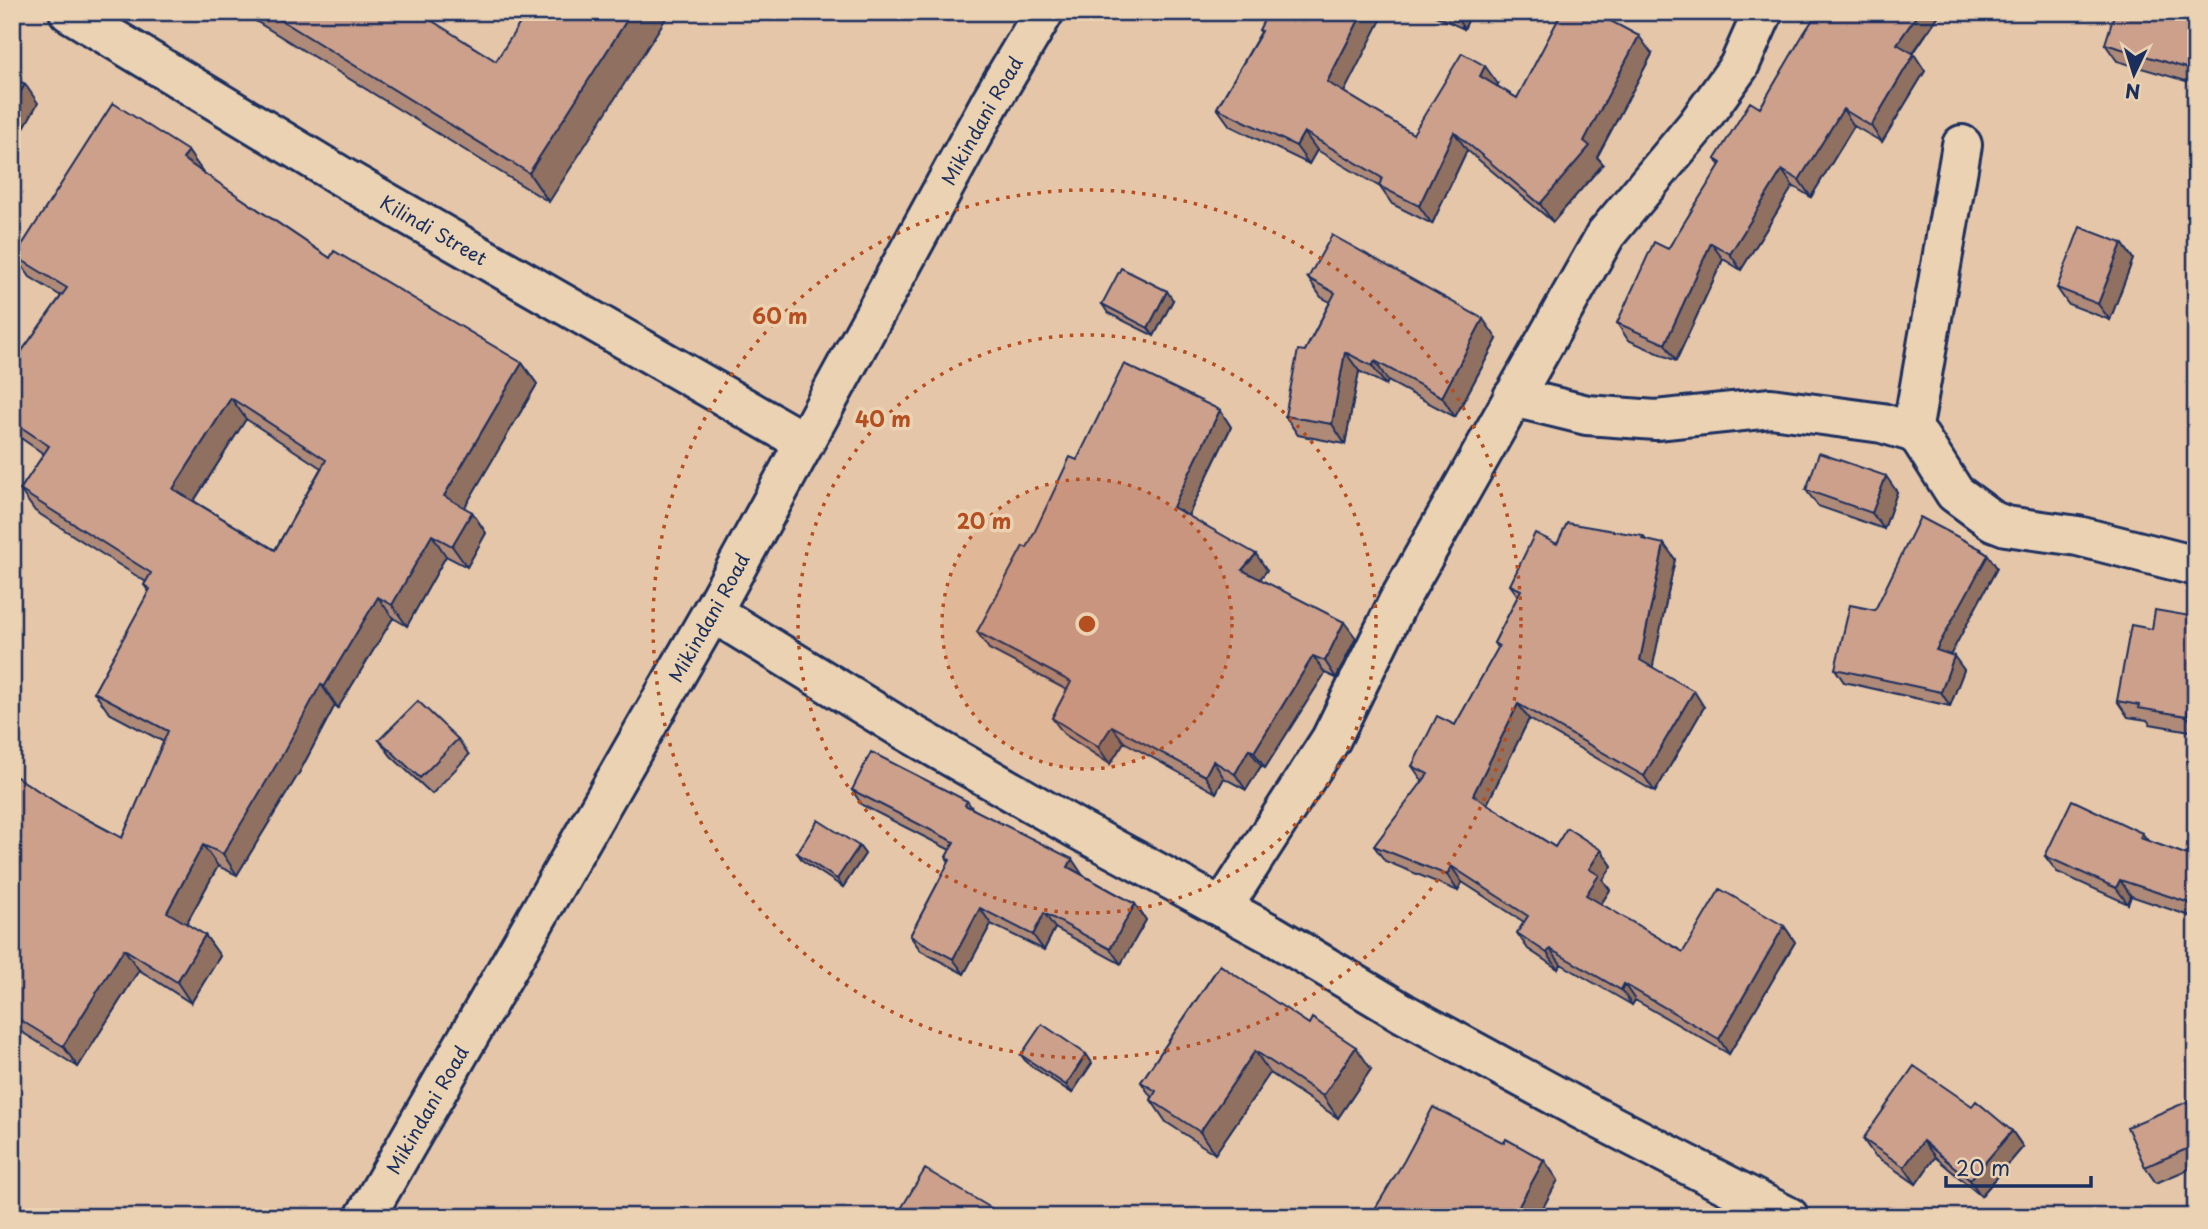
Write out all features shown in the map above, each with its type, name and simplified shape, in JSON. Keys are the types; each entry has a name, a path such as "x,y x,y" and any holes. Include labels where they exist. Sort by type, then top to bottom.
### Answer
{"main road":[{"name":"Kilindi Street","path":"69,12 355,184 804,442"},
{"name":"Mikindani Road","path":"365,1217 712,612 991,101 1044,12"},
{"path":"1222,908 1331,739 1398,602 1606,234 1696,126 1739,66 1763,12"},
{"path":"1912,432 1962,145"},
{"path":"1513,397 1587,415 1656,420 1771,408 1882,423 1912,432 1928,446 1955,493 1993,521 2006,526 2078,536 2196,565"},
{"path":"712,612 904,729 1079,830 1270,934 1403,1013 1582,1110 1789,1217"}],"building":[{"path":"268,12 418,12 496,61 527,12 632,12 529,173"},
{"path":"1268,12 1363,12 1327,82 1413,134 1462,53 1485,66 1480,76 1517,98 1562,12 1594,12 1639,36 1584,141 1590,146 1540,204 1454,132 1419,206 1379,186 1382,178 1304,132 1296,146 1217,108 1262,31 1259,30"},
{"path":"1818,12 1919,12 1897,44 1914,54 1871,126 1843,109 1799,180 1782,170 1730,254 1711,243 1665,344 1617,323 1654,242 1668,249 1721,163 1715,159 1750,102 1760,108"},
{"path":"2115,12 2196,12 2196,71 2105,44"},
{"path":"12,77 25,84 12,107"},
{"path":"113,103 188,151 183,159 330,258 334,251 522,363 444,496 472,512 452,546 432,535 392,605 378,597 324,687 321,684 223,854 203,845 167,912 205,935 177,982 124,949 63,1046 12,1015 12,774 62,806 122,838 168,731 94,692 150,589 144,585 151,573 20,490 49,446 12,421 12,365 67,288 15,256","holes":["231,398 326,460 275,550 173,489"]},
{"path":"2080,227 2122,243 2098,304 2057,288"},
{"path":"1332,235 1483,319 1442,397 1375,361 1372,366 1345,352 1332,424 1285,416 1298,350 1305,351 1335,293 1308,278"},
{"path":"1121,268 1167,291 1148,328 1102,304"},
{"path":"1124,364 1220,410 1173,507 1256,554 1242,570 1344,622 1325,661 1313,656 1254,752 1249,749 1235,774 1213,761 1205,776 1112,726 1098,747 1052,718 1071,682 977,632 1023,546 1027,548 1070,457 1077,460"},
{"path":"1819,453 1886,476 1872,513 1806,490"},
{"path":"1920,517 1988,555 1936,650 1954,656 1941,692 1835,669 1850,605 1875,610"},
{"path":"1567,523 1643,536 1642,539 1664,544 1640,660 1694,691 1644,776 1518,704 1473,795 1555,847 1567,828 1601,850 1589,869 1599,875 1586,895 1683,952 1720,889 1784,926 1719,1039 1624,984 1621,990 1550,949 1547,953 1517,933 1528,916 1451,866 1447,875 1374,846 1428,774 1412,766 1437,716 1455,725 1499,646 1494,643 1521,590 1510,585 1535,533 1557,544"},
{"path":"2155,610 2196,617 2196,662 2187,716 2138,708 2139,705 2117,701 2131,625 2152,629"},
{"path":"418,701 458,739 420,778 379,740"},
{"path":"871,752 967,801 965,805 1072,859 1068,867 1135,904 1110,949 1044,913 1033,935 980,908 953,959 910,936 950,860 946,857 954,842 852,790"},
{"path":"2072,800 2142,833 2140,838 2196,858 2196,905 2120,880 2116,888 2045,856"},
{"path":"818,820 859,846 837,879 797,853"},
{"path":"1220,965 1309,1024 1312,1018 1356,1047 1323,1096 1255,1051 1200,1132 1151,1100 1156,1091 1141,1082"},
{"path":"1042,1024 1086,1054 1066,1085 1021,1055"},
{"path":"1914,1066 1972,1106 1976,1101 2012,1131 1970,1180 1923,1141 1904,1167 1863,1139"},
{"path":"2196,1098 2196,1145 2145,1167 2127,1127"},
{"path":"1433,1107 1504,1143 1506,1139 1544,1160 1513,1217 1370,1217"},
{"path":"925,1169 998,1212 995,1217 896,1217"}]}
